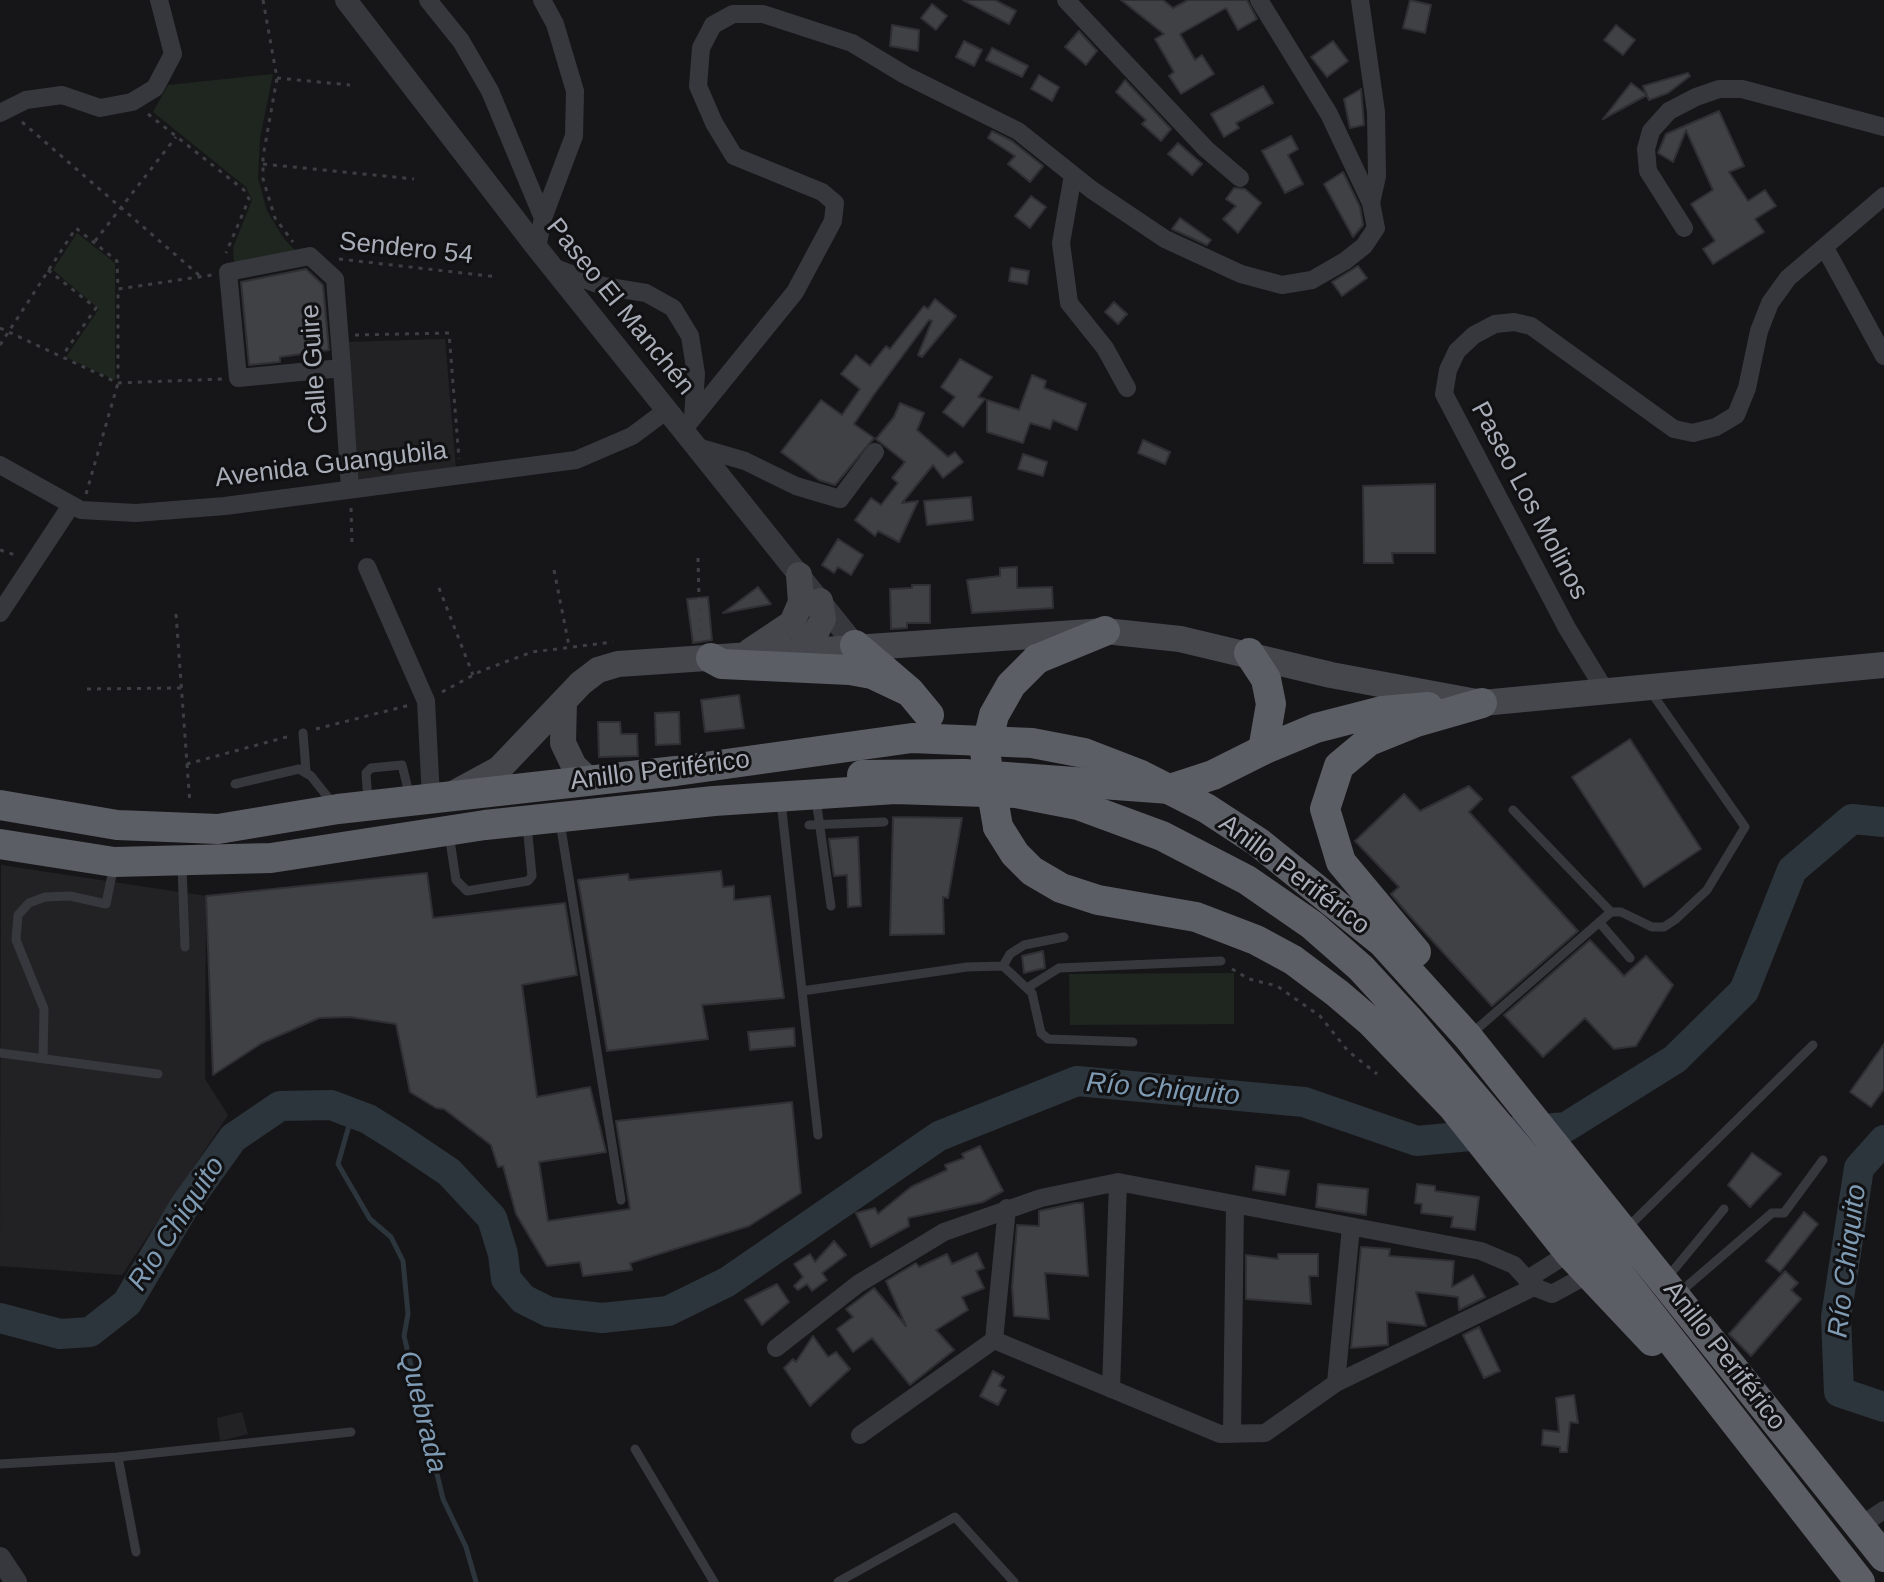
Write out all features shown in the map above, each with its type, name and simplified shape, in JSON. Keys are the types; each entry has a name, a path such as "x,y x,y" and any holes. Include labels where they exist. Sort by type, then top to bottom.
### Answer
{"highway":[{"path":"1105,631 1037,659 1011,685 994,715 985,752 998,827 1032,871 1061,888 1098,900 1196,917 1256,940 1293,960 1464,1101"},
{"path":"705,650 722,664 850,670 872,674 920,703 855,645"},
{"path":"1249,653 1266,679 1271,704 1263,750"},
{"path":"714,801 775,787 862,775 965,774 1170,789 1213,775 1316,728 1382,711 1482,703"},
{"path":"1461,1028 1434,975 1341,862 1325,809 1339,766 1369,741 1416,722 1482,703"},
{"name":"Anillo Periférico","path":"0,805 117,825 218,829 368,805 590,781 912,738 1032,743 1084,753 1154,782 1258,842 1382,942 1461,1028 1670,1288 1872,1518 1884,1557"},
{"name":"Anillo Periférico","path":"0,844 114,862 171,863 271,858 448,831 560,818 780,795 895,789 1016,793 1078,805 1162,836 1247,880 1312,925 1361,968 1539,1195 1709,1388 1860,1582"},
{"path":"0,814 83,829 117,825"},
{"path":"0,834 171,863"},
{"path":"1539,1195 1578,1264 1639,1330 1709,1388"}],"main road":[{"path":"743,656 792,623 801,602 799,575"},
{"path":"798,651 814,636 823,619 820,601"},
{"path":"430,798 481,780 514,757 564,701 598,670 705,650 743,656 855,645 1105,631 1180,639 1331,675 1482,703 1884,665"},
{"path":"564,701 563,743 574,766 590,781"}],"street":[{"path":"3,111 26,100 62,95 100,108 132,102 155,88 173,54 159,0"},
{"name":"Paseo El Manchén","path":"346,0 537,248 667,410 691,432 855,645"},
{"path":"428,0 461,41 490,91 543,218"},
{"path":"537,248 543,218 574,136 575,91 555,24 542,0"},
{"path":"1066,0 1206,149 1240,178"},
{"path":"691,432 795,292 833,221 835,203 822,192 734,156 714,123 698,86 701,48 713,25 733,14 763,14 852,43 905,75 1018,131 1073,175 1165,239 1212,262 1282,285 1312,280 1364,246 1376,228 1371,203 1329,114 1259,0"},
{"path":"1360,0 1376,112 1377,176 1371,203"},
{"path":"1684,228 1648,171 1646,149 1651,131 1669,111 1696,97 1719,89 1742,89 1884,127"},
{"path":"1073,175 1061,243 1069,303 1105,348 1127,388"},
{"name":"Paseo Los Molinos","path":"1606,692 1567,628 1449,406 1444,394 1448,370 1457,351 1474,335 1495,324 1514,322 1531,326 1674,429 1693,433 1716,427 1736,415 1747,388 1759,331 1770,303 1788,278 1884,196"},
{"path":"1825,248 1884,356"},
{"path":"310,256 228,272 238,378 342,368"},
{"name":"Calle Guire","path":"310,256 335,279 350,489"},
{"path":"552,267 603,286 646,293 673,308 690,336 696,374 691,432"},
{"name":"Avenida Guangubila","path":"0,465 75,509 136,513 210,508 460,475 500,473 576,460 632,436 667,410"},
{"path":"691,432 796,486 840,499 875,452"},
{"path":"0,613 75,509"},
{"path":"367,567 426,701 430,798"},
{"path":"1111,1389 1118,1182"},
{"path":"776,1348 858,1284 944,1232 1007,1208 1118,1182 1481,1251 1514,1265 1534,1287 1552,1294 1578,1264"},
{"path":"1232,1432 1235,1205"},
{"path":"860,1435 994,1340 1007,1208"},
{"path":"1336,1383 1351,1227"},
{"path":"1534,1287 1534,1275 1578,1264"},
{"path":"994,1340 1220,1434 1265,1433 1336,1383 1534,1287"},
{"path":"0,1558 16,1582"}],"lane":[{"path":"1461,1028 1611,912 1621,912 1652,927 1664,927 1676,919 1707,890 1745,827 1671,716 1646,687"},
{"path":"303,733 306,771"},
{"path":"235,784 299,769 306,771 338,809"},
{"path":"815,792 815,824 831,906"},
{"path":"780,795 818,1135"},
{"path":"1513,810 1611,912"},
{"path":"560,818 621,1200"},
{"path":"448,831 456,880 467,891 528,881 532,876 526,822"},
{"path":"815,824 884,822"},
{"path":"43,1059 44,1009 16,940 18,915 29,903 45,897 70,896 106,904 114,862"},
{"path":"171,863 185,947"},
{"path":"1599,922 1630,958"},
{"path":"1003,966 1010,954 1024,945 1064,937"},
{"path":"1027,988 1059,968 1221,961"},
{"path":"802,991 967,967 1003,966 1032,993 1041,1033 1048,1039 1133,1042"},
{"path":"1625,1230 1813,1045"},
{"path":"0,1053 158,1074"},
{"path":"1670,1288 1772,1213 1784,1213 1823,1160"},
{"path":"1670,1288 1682,1263 1724,1209"},
{"path":"0,1464 118,1457 351,1432"},
{"path":"635,1449 714,1582"},
{"path":"118,1457 136,1552"},
{"path":"838,1582 955,1517 1014,1582"}],"path":[{"path":"263,0 277,78 263,179 275,218 289,239 310,256"},
{"path":"277,78 350,85"},
{"path":"118,289 228,272 226,249 249,199 244,190 132,102"},
{"path":"3,111 200,276"},
{"path":"94,242 176,137"},
{"path":"263,164 414,179"},
{"path":"0,345 76,228 117,261 118,383 75,509"},
{"name":"Sendero 54","path":"310,256 498,277"},
{"path":"48,270 96,308 61,357"},
{"path":"626,328 621,318 630,304 646,293"},
{"path":"0,328 118,383 238,378"},
{"path":"339,336 449,333 460,475"},
{"path":"647,356 671,373 683,362 690,336"},
{"path":"350,489 352,545"},
{"path":"698,558 705,650"},
{"path":"554,570 569,646"},
{"path":"439,588 473,675"},
{"path":"176,614 191,828"},
{"path":"87,689 181,688"},
{"path":"187,764 426,701"},
{"path":"1221,961 1249,979 1277,986 1320,1016 1348,1051 1377,1074"}],"shaded area":[{"path":"273,74 260,138 258,178 267,211 284,239 299,254 234,266 233,248 252,200 246,187 153,112 168,85"},
{"path":"77,233 115,263 115,380 66,357 99,309 53,270"},
{"path":"445,339 456,469 354,483 346,342"},
{"path":"1,865 206,896 205,1079 228,1115 122,1275 0,1266"},
{"path":"1234,973 1234,1024 1070,1025 1069,974"},
{"path":"242,1412 248,1434 220,1441 217,1418"}],"building":[{"path":"963,0 995,0 1016,11 1009,24"},
{"path":"1121,0 1163,0 1173,8 1188,0 1247,0 1257,19 1238,30 1226,8 1180,34 1195,60 1202,55 1214,74 1181,94 1169,76 1174,72 1155,39 1164,34"},
{"path":"1410,0 1431,5 1425,33 1403,28"},
{"path":"932,4 947,16 936,30 921,18"},
{"path":"892,25 919,30 918,51 890,46"},
{"path":"1616,25 1635,40 1623,55 1604,40"},
{"path":"1079,31 1097,51 1086,65 1065,47"},
{"path":"964,41 982,50 974,66 956,57"},
{"path":"1333,41 1348,61 1327,77 1311,57"},
{"path":"992,48 1028,66 1022,77 986,60"},
{"path":"1688,73 1690,76 1668,93 1649,100 1643,86"},
{"path":"1039,75 1059,87 1052,101 1031,89"},
{"path":"1125,80 1171,129 1161,141 1142,124 1146,120 1116,92"},
{"path":"1631,83 1647,95 1603,119"},
{"path":"1263,86 1273,103 1236,123 1239,128 1224,137 1211,114"},
{"path":"1361,89 1364,125 1350,128 1344,99"},
{"path":"1719,111 1744,166 1729,172 1748,201 1765,190 1776,206 1755,219 1764,232 1713,264 1703,249 1715,241 1691,204 1713,190 1686,130 1673,162 1658,153 1666,134"},
{"path":"992,131 1012,141 1043,166 1030,182 1008,164 1015,156 988,138"},
{"path":"1291,136 1298,149 1288,155 1303,184 1285,193 1262,151"},
{"path":"1178,143 1202,164 1192,175 1168,154"},
{"path":"1343,172 1360,207 1363,225 1353,237 1324,184"},
{"path":"1234,188 1245,189 1261,203 1238,233 1223,219 1236,206 1226,199"},
{"path":"1031,196 1046,207 1030,228 1015,216"},
{"path":"1180,218 1211,240 1207,245 1172,229"},
{"path":"1358,266 1367,278 1342,296 1332,282"},
{"path":"1011,268 1029,271 1027,284 1009,281"},
{"path":"306,269 323,285 329,350 280,357 280,362 249,365 241,282"},
{"path":"935,299 956,316 922,357 918,355 932,321 929,320 875,393 854,424 874,438 835,485 819,480 781,452 821,400 842,415 860,389 841,374 856,355 870,366 886,346 890,349 924,306 928,309"},
{"path":"1114,302 1127,314 1118,324 1105,312"},
{"path":"960,359 992,377 978,397 985,399 963,427 943,412 955,397 941,387"},
{"path":"1032,375 1046,381 1044,388 1086,404 1077,430 1053,420 1050,429 1030,423 1023,443 987,432 987,400 1019,410"},
{"path":"900,403 924,413 917,430 948,457 955,452 963,462 943,478 933,465 902,503 918,501 899,542 878,531 875,536 855,520 871,498 881,505 898,483 892,478 905,462 876,439 894,417"},
{"path":"1143,440 1170,452 1165,464 1138,453"},
{"path":"1023,454 1047,462 1043,476 1018,469"},
{"path":"1435,484 1435,553 1392,553 1393,563 1364,563 1363,486"},
{"path":"971,497 973,520 927,525 924,501"},
{"path":"838,539 863,555 851,575 838,567 834,573 822,565"},
{"path":"1017,567 1017,588 1052,587 1053,608 972,613 967,580 1000,576 1000,568"},
{"path":"912,585 930,585 930,623 907,623 907,628 891,629 890,589 912,588"},
{"path":"758,587 771,604 723,613"},
{"path":"708,597 712,640 693,643 687,599"},
{"path":"739,695 744,728 705,732 701,700"},
{"path":"679,712 680,744 656,745 655,713"},
{"path":"598,722 620,722 621,734 637,734 638,756 599,757"},
{"path":"1630,739 1701,849 1644,887 1572,777"},
{"path":"1469,786 1482,799 1469,812 1578,931 1492,1006 1391,894 1399,887 1355,841 1404,794 1420,811"},
{"path":"893,817 962,818 948,898 943,897 944,934 890,935"},
{"path":"858,837 861,906 848,907 847,875 834,876 829,839"},
{"path":"721,871 723,887 734,886 734,900 770,896 784,998 702,1005 708,1039 607,1051 578,880 628,874 629,880"},
{"path":"427,873 433,918 565,903 577,975 522,985 537,1097 590,1087 606,1152 539,1162 548,1221 630,1209 616,1121 792,1102 801,1193 749,1226 630,1263 632,1270 583,1276 580,1262 547,1266 516,1214 503,1166 498,1167 491,1145 444,1109 436,1108 410,1092 396,1024 350,1017 319,1018 262,1043 213,1075 206,896"},
{"path":"1590,940 1624,976 1646,956 1673,985 1636,1046 1614,1049 1585,1018 1543,1057 1504,1015"},
{"path":"1043,951 1045,968 1024,973 1022,956"},
{"path":"794,1028 795,1046 750,1050 748,1032"},
{"path":"1884,1044 1884,1089 1871,1107 1850,1092"},
{"path":"980,1146 1003,1191 983,1202 908,1218 909,1226 871,1247 856,1213 875,1208 878,1214 911,1187 947,1170 945,1165 964,1158 962,1154"},
{"path":"1752,1153 1781,1174 1750,1207 1728,1185"},
{"path":"1256,1166 1289,1171 1285,1195 1253,1190"},
{"path":"1318,1184 1368,1189 1366,1215 1316,1207"},
{"path":"1417,1184 1435,1186 1435,1191 1479,1197 1475,1230 1451,1227 1453,1217 1421,1213 1422,1204 1415,1203"},
{"path":"1083,1203 1088,1276 1045,1273 1049,1319 1014,1316 1012,1287 1017,1225 1039,1226 1039,1211"},
{"path":"1804,1212 1818,1224 1780,1272 1766,1261"},
{"path":"834,1241 846,1255 822,1273 827,1280 812,1291 807,1284 798,1290 794,1286 803,1277 794,1264 810,1254 815,1262"},
{"path":"1361,1247 1390,1249 1389,1256 1454,1261 1452,1287 1473,1275 1485,1297 1459,1310 1458,1297 1416,1292 1426,1326 1387,1322 1388,1345 1351,1348"},
{"path":"977,1253 984,1268 976,1271 984,1288 962,1297 968,1310 936,1330 954,1350 910,1385 872,1338 853,1352 837,1329 853,1317 846,1309 874,1288 906,1326 886,1281 916,1263 919,1267 947,1254 952,1264"},
{"path":"1278,1254 1318,1254 1318,1276 1309,1276 1311,1304 1246,1299 1246,1255 1278,1259"},
{"path":"1785,1271 1798,1283 1791,1290 1801,1299 1751,1356 1729,1334"},
{"path":"777,1284 789,1302 762,1325 745,1300"},
{"path":"1479,1327 1500,1371 1484,1378 1463,1335"},
{"path":"813,1336 828,1357 836,1352 850,1369 810,1406 784,1368 793,1359 796,1362"},
{"path":"993,1371 1004,1377 999,1386 1006,1390 998,1405 980,1396"},
{"path":"1574,1395 1578,1423 1570,1422 1567,1452 1560,1452 1560,1447 1542,1445 1543,1430 1559,1432 1556,1398"}],"waterway":[{"name":"Río Chiquito","path":"0,1318 60,1334 90,1332 127,1303 185,1205 233,1138 280,1106 331,1105 368,1119 400,1139 449,1172 492,1218 503,1254 506,1279 523,1299 549,1312 602,1318 668,1311 727,1282 939,1136 1077,1081 1304,1102 1417,1141 1566,1127 1675,1059 1744,991 1792,870 1852,819 1884,822"},
{"name":"Quebrada","path":"352,1115 338,1164 370,1219 391,1237 403,1261 408,1314 404,1336 443,1499 466,1547 476,1582"},
{"name":"Río Chiquito","path":"1884,1140 1859,1168 1836,1317 1839,1392 1884,1407"}],"water label":[{"name":"Rio Chiquito","path":"177,1224"}]}
